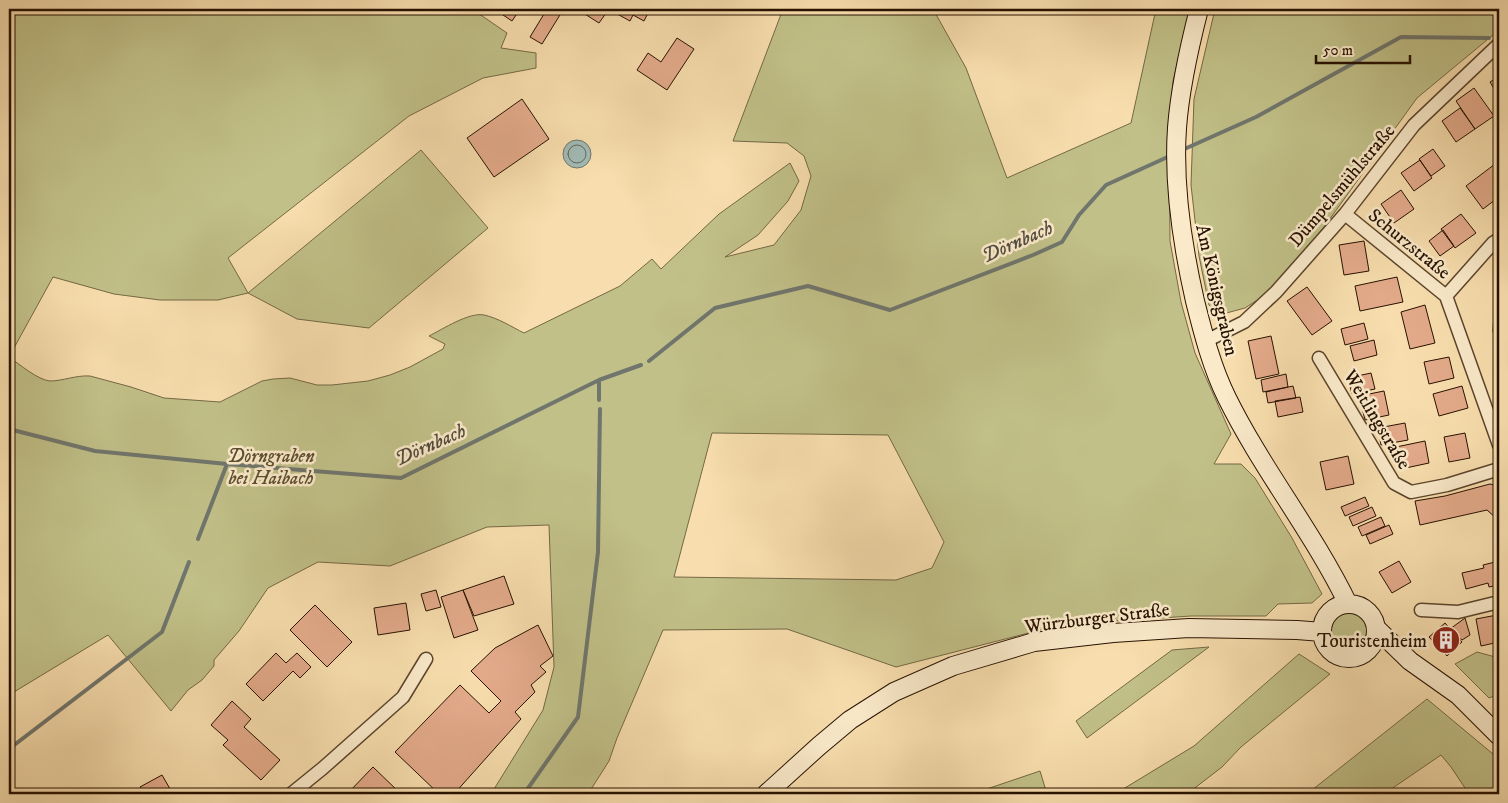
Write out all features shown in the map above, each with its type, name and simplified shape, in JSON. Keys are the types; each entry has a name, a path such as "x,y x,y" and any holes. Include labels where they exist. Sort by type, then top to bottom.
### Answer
{"main road":[{"name":"Am Königsgraben","path":"1199,9 1182,81 1177,129 1177,188 1189,276 1206,341 1226,396 1254,447 1337,580 1342,605"},
{"path":"1362,655 1372,646 1376,634 1374,619 1366,609 1354,604 1342,605 1330,611 1323,628 1325,642 1330,650 1338,656 1346,658 1380,654 1410,661"},
{"name":"Würzburger Straße","path":"766,794 850,720 894,692 953,666 1034,642 1113,633 1189,628 1297,630 1323,628"},
{"path":"1376,628 1410,661 1458,695 1499,736"}],"street":[{"name":"Dümpelsmühlstraße","path":"1206,341 1244,322 1276,292 1345,214 1414,125 1499,44"},
{"name":"Schurzstraße","path":"1345,214 1446,296 1499,445"},
{"path":"1446,296 1499,238"},
{"name":"Weitlingstraße","path":"1319,358 1394,483 1411,492 1447,485 1499,469"},
{"path":"1421,610 1458,612 1499,602"},
{"path":"291,794 403,697 426,659"}],"green space":[{"path":"9,9 472,9 507,33 501,48 536,53 536,68 483,78 409,116 228,258 248,293 218,300 160,300 114,294 53,277 9,357"},
{"name":"Dörngraben bei Haibach","path":"783,9 933,9 966,68 1007,178 1131,123 1156,9 1190,9 1173,81 1169,127 1170,241 1181,302 1195,353 1231,434 1214,464 1241,464 1255,478 1292,538 1322,594 1312,603 1278,604 1266,616 1191,616 1052,627 896,667 787,629 663,630 609,761 588,794 491,794 543,710 554,667 549,525 487,527 390,566 318,562 268,588 239,631 214,660 214,666 202,680 188,690 171,711 108,635 9,695 9,357 34,375 45,380 90,376 164,398 220,402 262,381 273,379 290,378 317,385 332,385 368,381 390,375 410,367 443,349 445,344 429,336 464,318 478,315 489,316 524,333 620,286 652,259 661,269 719,214 790,163 799,181 788,201 758,235 725,257 774,245 801,210 811,176 804,156 787,143 733,141","holes":["712,433 888,435 944,542 932,568 896,580 674,577"]},
{"path":"1215,9 1499,9 1499,30 1417,98 1324,227 1271,291 1245,308 1219,315 1209,305 1199,256 1191,185 1194,99"},
{"path":"421,150 488,228 369,328 297,319 248,293"},
{"path":"1350,612 1357,613 1363,618 1368,624 1368,638 1363,644 1357,649 1350,650 1343,649 1337,644 1332,638 1331,631 1332,624 1337,618 1343,613"},
{"path":"1209,647 1087,738 1076,721 1172,650"},
{"path":"1477,652 1499,658 1499,694 1489,698 1455,664"},
{"path":"1299,654 1330,674 1241,747 1222,767 1187,794 1115,794 1194,746"},
{"path":"1427,699 1499,759 1499,794 1469,794 1441,755 1384,794 1307,794"},
{"path":"1040,771 1047,794 972,794"}],"water":[{"path":"577,140 587,144 591,154 587,164 577,168 567,164 563,154 567,144"}],"building":[{"path":"494,9 520,9 512,21"},
{"path":"547,9 563,10 542,44 530,37"},
{"path":"577,9 609,9 599,23"},
{"path":"611,9 650,9 644,21 633,15 630,21"},
{"path":"677,38 694,49 667,90 637,70 648,53 661,62"},
{"path":"1499,76 1499,97 1490,82"},
{"path":"1474,88 1494,116 1475,129 1456,101"},
{"path":"522,99 549,139 494,177 467,138"},
{"path":"1460,108 1475,129 1456,142 1442,121"},
{"path":"1433,149 1445,166 1431,176 1419,159"},
{"path":"1420,160 1432,178 1414,191 1401,173"},
{"path":"1499,161 1499,197 1483,209 1466,186"},
{"path":"1401,190 1414,209 1394,223 1381,204"},
{"path":"1461,214 1476,233 1455,248 1441,229"},
{"path":"1443,230 1454,246 1440,256 1429,241"},
{"path":"1364,241 1369,271 1344,275 1339,245"},
{"path":"1397,277 1403,302 1360,311 1355,286"},
{"path":"1307,287 1332,321 1312,335 1287,301"},
{"path":"1495,291 1499,291 1499,333 1493,332"},
{"path":"1425,305 1435,343 1410,349 1401,312"},
{"path":"1364,323 1368,339 1345,345 1341,329"},
{"path":"1271,336 1279,374 1256,379 1248,341"},
{"path":"1374,340 1377,355 1354,361 1350,346"},
{"path":"1449,357 1454,378 1429,384 1424,362"},
{"path":"1371,373 1375,389 1352,394 1348,378"},
{"path":"1286,374 1288,387 1263,392 1261,380"},
{"path":"1293,386 1296,398 1268,403 1266,392"},
{"path":"1462,386 1468,408 1439,416 1433,394"},
{"path":"1384,391 1389,415 1365,420 1359,396"},
{"path":"1300,397 1303,412 1278,417 1275,401"},
{"path":"1405,423 1408,440 1381,445 1378,428"},
{"path":"1465,433 1470,458 1449,462 1444,437"},
{"path":"1425,441 1429,463 1401,469 1396,447"},
{"path":"1348,456 1354,484 1326,490 1320,462"},
{"path":"1490,484 1499,486 1499,514 1496,518 1487,510 1420,525 1415,501 1445,496"},
{"path":"1365,497 1369,506 1345,516 1341,507"},
{"path":"1372,507 1376,516 1353,526 1349,517"},
{"path":"1381,517 1385,526 1362,536 1358,527"},
{"path":"1389,525 1393,534 1370,544 1366,535"},
{"path":"1399,561 1411,582 1392,593 1379,572"},
{"path":"1499,561 1499,585 1489,587 1488,583 1466,589 1462,573 1484,568 1483,565"},
{"path":"504,576 514,604 474,616 463,590"},
{"path":"436,590 441,607 426,611 421,594"},
{"path":"463,590 478,630 454,638 441,597"},
{"path":"406,603 410,630 378,635 374,608"},
{"path":"315,605 352,642 327,667 290,630"},
{"path":"1497,615 1499,642 1481,646 1476,619"},
{"path":"1465,618 1470,635 1462,640 1450,629"},
{"name":"Touristenheim","path":"1445,623 1462,642 1447,656 1429,637"},
{"path":"538,625 553,656 540,666 546,672 531,685 535,692 515,712 521,719 454,794 439,794 395,752 460,685 489,713 501,701 471,671 495,648"},
{"path":"276,653 286,663 297,653 311,667 300,678 293,671 263,701 246,684"},
{"path":"232,701 251,719 244,727 280,760 261,780 223,745 228,740 211,725"},
{"path":"373,767 401,794 347,794"},
{"path":"162,775 173,794 144,794 140,787"}],"waterway":[{"name":"Dörnbach","path":"1180,151 1256,117 1401,37 1489,38"},
{"name":"Dörnbach","path":"649,361 715,308 808,286 890,310 1033,255 1062,242 1079,215 1106,185 1172,155"},
{"name":"Dörnbach","path":"9,429 95,451 401,478 599,380 641,365"},
{"path":"599,380 599,400"},
{"path":"524,794 578,717 598,552 600,409"},
{"path":"198,539 227,464"},
{"path":"9,749 162,632 189,562"}],"place":[{"name":"Touristenheim","path":"1446,640"}]}
